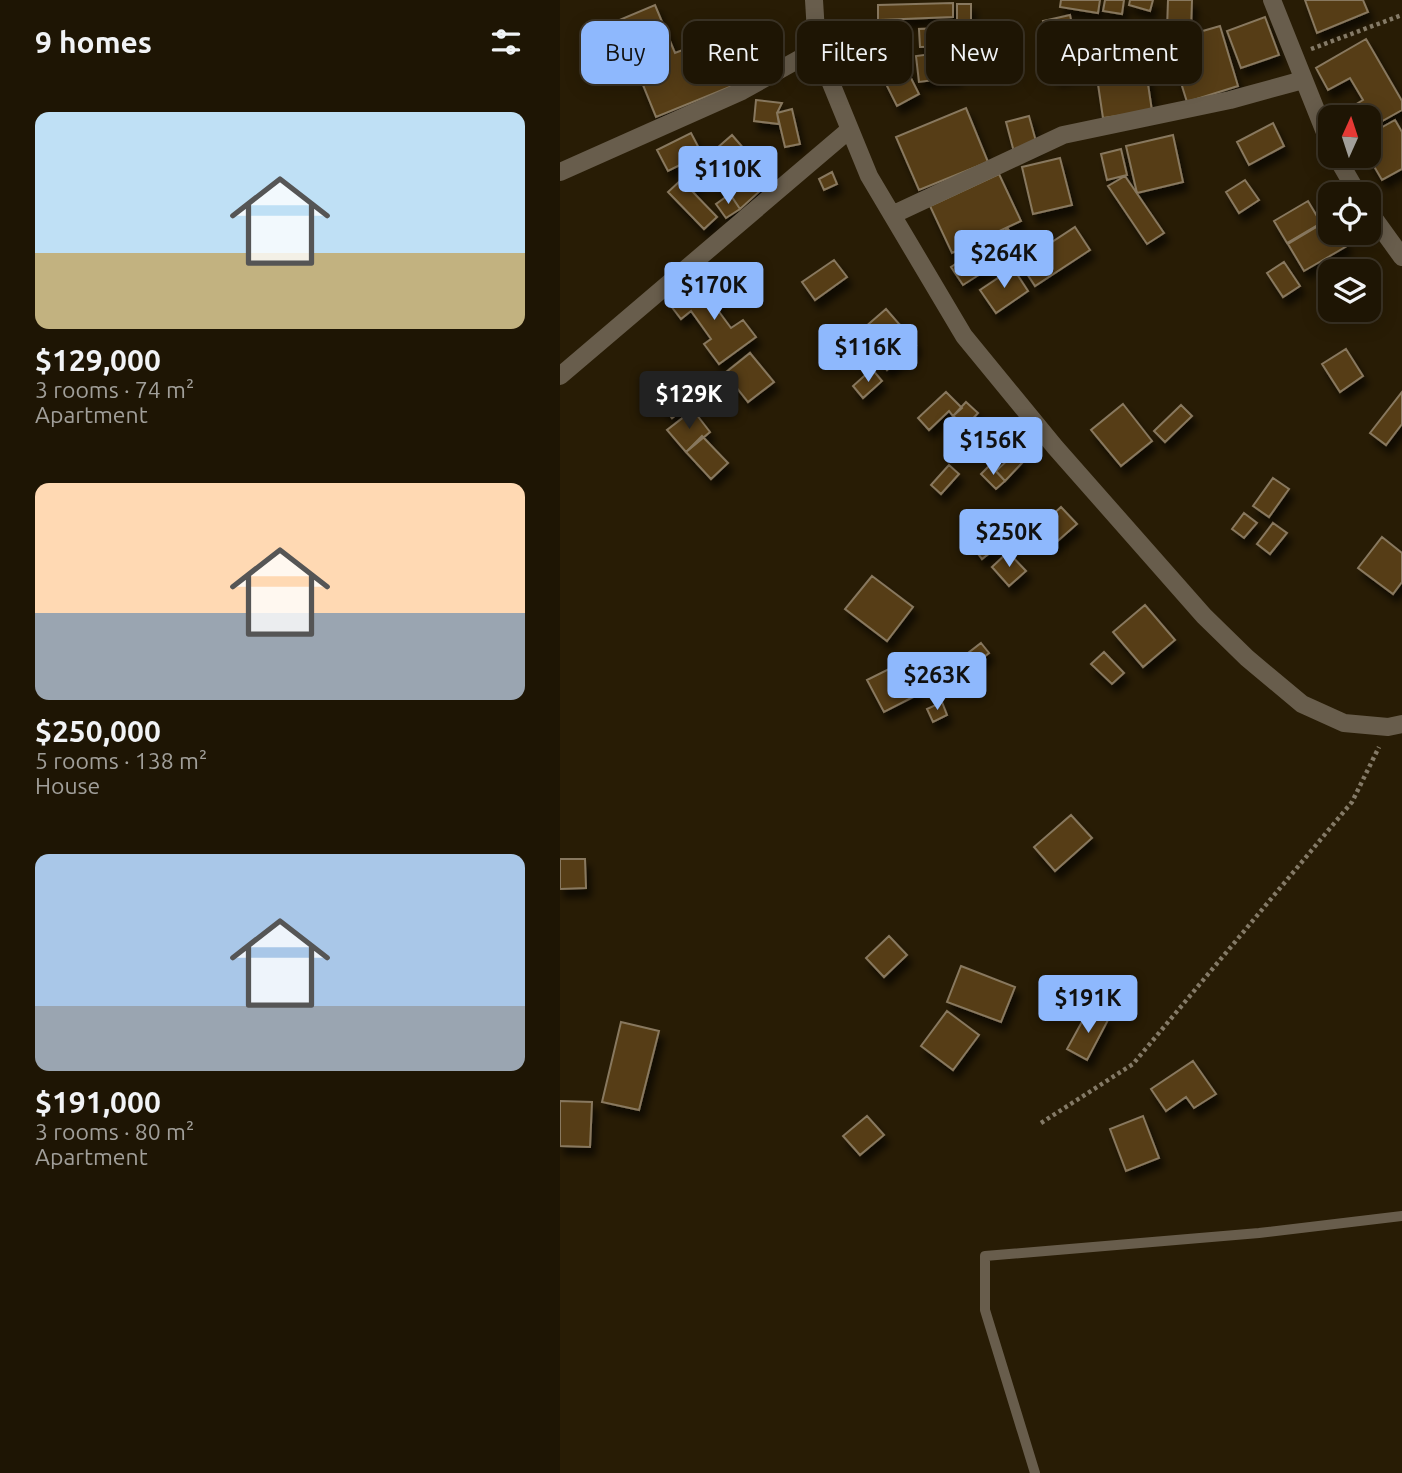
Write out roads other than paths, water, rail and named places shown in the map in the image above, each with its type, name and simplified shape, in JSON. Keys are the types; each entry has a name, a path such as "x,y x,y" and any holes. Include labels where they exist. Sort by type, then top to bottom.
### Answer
{"street":[{"path":"814,0 815,21"},
{"path":"1272,0 1318,116"},
{"path":"560,172 743,91 797,60"},
{"path":"892,215 1063,135 1230,100 1303,80"},
{"path":"831,84 869,176 964,336 1055,447 1204,616 1247,658 1302,704 1344,723 1395,725"},
{"path":"560,376 849,130"},
{"path":"1381,228 1402,257"}],"lane":[{"path":"1035,1473 985,1310 985,1256 1259,1233 1402,1216"}]}
